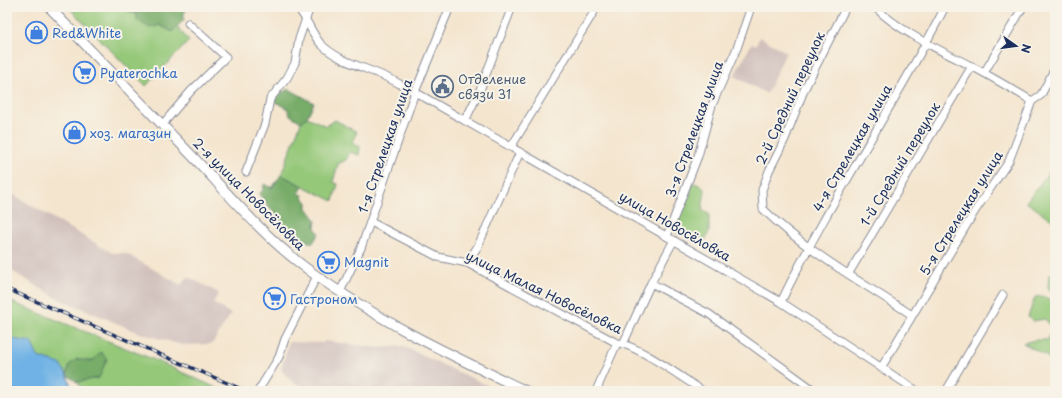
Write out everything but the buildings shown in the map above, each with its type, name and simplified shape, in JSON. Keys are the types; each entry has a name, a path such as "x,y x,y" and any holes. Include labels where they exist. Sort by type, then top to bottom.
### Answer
{"main road":[{"name":"2-я улица Новосёловка","path":"49,7 264,231 317,276 388,322 436,348 526,391"}],"street":[{"name":"улица Новосёловка","path":"297,7 306,17 319,42 335,55 356,66 387,78 414,92 674,240 781,302 917,391"},
{"path":"246,172 266,124 270,99 287,78 295,63 306,17 310,7"},
{"name":"1-я Стрелецкая улица","path":"340,292 350,273 371,222 414,92 450,7"},
{"path":"465,121 480,90 512,7"},
{"path":"511,147 597,7"},
{"name":"3-я Стрелецкая улица","path":"667,236 698,156 712,105 737,48 751,7"},
{"name":"2-й Средний переулок","path":"846,7 804,90 762,190 762,209 809,248 912,315"},
{"path":"875,7 884,16 927,43 972,66 1032,101"},
{"name":"4-я Стрелецкая улица","path":"781,302 809,248 927,43 945,7"},
{"path":"984,73 1023,7"},
{"path":"162,125 191,91 226,58 188,23"},
{"name":"1-й Средний переулок","path":"849,273 972,66"},
{"name":"5-я Стрелецкая улица","path":"881,368 975,212 1009,161 1032,101 1041,95 1055,68"},
{"path":"467,264 478,246 520,152"},
{"name":"улица Малая Новосёловка","path":"371,222 438,257 467,264 620,344 703,391"},
{"path":"596,391 674,240"},
{"path":"258,391 278,357 285,339 317,276"},
{"path":"651,283 708,314 815,391"},
{"path":"946,391 1003,295"}],"shaded area":[{"path":"760,37 786,52 767,94 734,76 752,43 756,45"},
{"path":"7,191 112,253 125,253 181,285 188,277 219,293 213,303 231,314 212,344 182,345 140,333 55,297 7,268"},
{"path":"325,341 381,348 402,346 500,391 315,391 291,381 281,370 289,342 322,343"}],"green space":[{"path":"68,7 128,7 128,11 172,31 177,27 189,41 146,86"},
{"path":"128,7 189,7 184,13 184,20 172,32 160,25 150,28 137,20 137,14 128,11"},
{"path":"289,89 314,103 307,117 301,122 290,115 287,108 274,101 279,94"},
{"path":"307,117 326,126 335,120 357,132 352,143 360,147 359,155 350,152 346,160 338,164 333,182 338,184 333,201 281,175 301,122"},
{"path":"1055,164 1055,222 1026,202"},
{"path":"281,175 303,186 299,194 303,195 303,198 307,202 307,208 316,220 315,228 319,233 313,243 293,238 280,225 277,217 259,194 263,190 264,184 272,188"},
{"path":"692,183 701,185 705,191 702,210 709,214 709,232 704,242 701,243 675,232 676,220 683,203 690,195"},
{"path":"1049,274 1055,274 1055,297 1048,287"},
{"path":"1042,296 1051,301 1055,297 1055,364 1046,356 1023,343 1035,340 1048,340 1052,327 1045,319 1033,321 1028,317 1035,297"},
{"path":"7,300 155,360 223,391 84,391 77,382 99,378 92,361 69,365 67,375 60,364 38,357 14,340 7,338"},
{"path":"101,352 107,359 99,378 77,382 67,375 69,365 77,359 92,361"}],"water":[{"path":"7,338 31,342 38,357 60,364 67,375 73,391 7,391"}],"railway":[{"path":"7,289 246,391"}],"place":[{"name":"Red&White","path":"36,33"},
{"name":"Pyaterochka","path":"84,73"},
{"name":"Отделение связи 31","path":"442,86"},
{"name":"хоз. магазин","path":"75,133"},
{"name":"Magnit","path":"329,262"},
{"name":"Гастроном","path":"274,299"}]}
